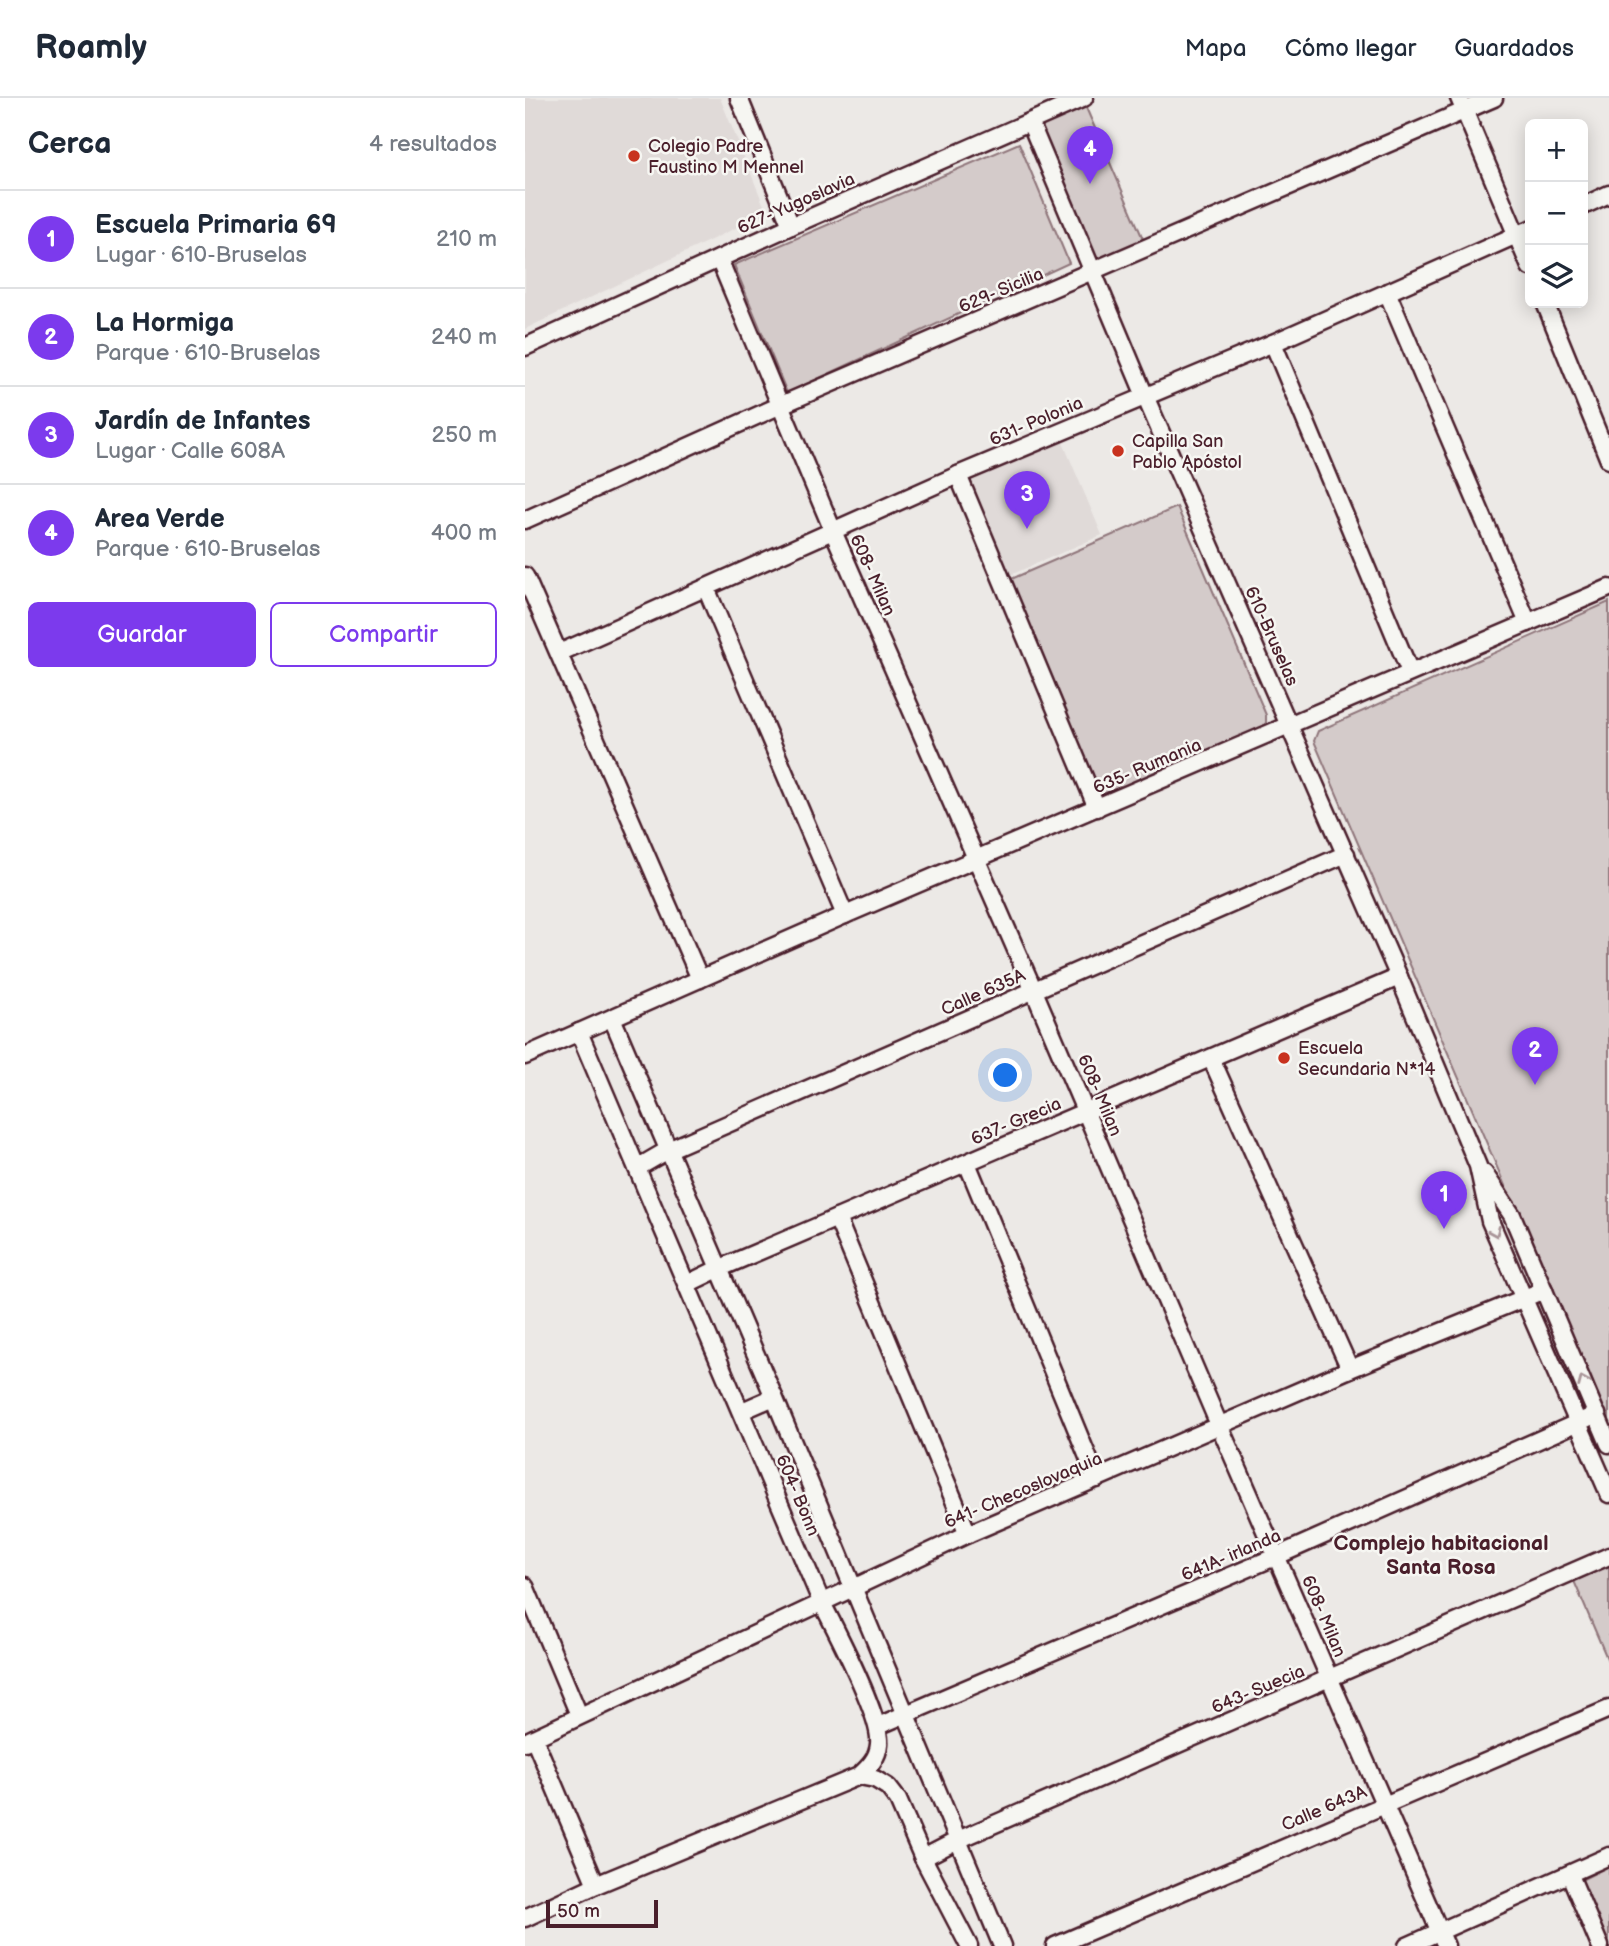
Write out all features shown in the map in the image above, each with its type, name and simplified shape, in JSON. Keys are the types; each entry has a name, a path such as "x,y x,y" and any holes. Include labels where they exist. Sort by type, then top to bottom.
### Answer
{"street":[{"path":"739,98 791,226"},
{"name":"627- Yugoslavia","path":"525,347 791,226 1084,98"},
{"name":"629- Sicilia","path":"525,520 781,405 1094,272 1462,104 1494,98"},
{"path":"1462,104 1524,232"},
{"name":"610-Bruselas","path":"1030,122 1145,396 1399,977 1478,1166 1490,1221 1609,1494"},
{"path":"1588,204 1609,194"},
{"name":"631- Polonia","path":"559,653 957,475 1273,343 1524,232"},
{"name":"608- Milan","path":"719,259 833,531 1442,1939"},
{"path":"1387,292 1528,623"},
{"path":"1547,308 1609,460"},
{"path":"1273,343 1410,673"},
{"path":"957,475 1097,808"},
{"path":"525,576 700,979"},
{"path":"706,588 845,915"},
{"name":"635- Rumania","path":"525,1056 845,915 1609,588"},
{"name":"Calle 635A","path":"637,1168 668,1150 1346,854"},
{"name":"637- Grecia","path":"688,1284 1399,977"},
{"name":"604- Bonn","path":"613,1018 1002,1946"},
{"name":"604- Bonn","path":"579,1032 821,1601 878,1726"},
{"path":"1211,1058 1350,1369"},
{"path":"967,1163 1097,1479"},
{"name":"610-Bruselas","path":"1478,1166 1512,1216 1609,1444"},
{"path":"837,1218 968,1534"},
{"name":"641- Checoslovaquia","path":"530,1740 852,1586 968,1534 1350,1369 1544,1290"},
{"path":"742,1411 774,1397"},
{"name":"641A- irlanda","path":"878,1726 1277,1556 1597,1415"},
{"name":"643- Suecia","path":"923,1858 958,1840 1609,1556"},
{"path":"525,1586 579,1715"},
{"name":"Calle 643A","path":"1055,1946 1609,1709"},
{"path":"525,1918 596,1885 859,1776 870,1766 877,1754 880,1741 878,1726"},
{"path":"530,1740 596,1885"},
{"path":"859,1776 875,1779 888,1787 898,1800 923,1858 969,1946"},
{"path":"1407,1946 1442,1939 1609,1856"},
{"path":"1570,1875 1600,1946"}],"shaded area":[{"name":"Colegio Padre Faustino M Mennel","path":"525,98 720,98 767,213 525,329"},
{"path":"1084,103 1144,241 1096,260 1036,126"},
{"path":"1019,143 1069,263 787,393 734,265"},
{"path":"1061,438 1102,535 1008,576 966,478"},
{"path":"1177,507 1266,715 1266,723 1259,730 1111,797 1103,795 1096,788 1009,580"},
{"path":"1609,602 1609,1428 1314,741 1318,731"},
{"path":"1609,1565 1609,1663 1574,1581"},
{"path":"1609,1866 1609,1946 1581,1880"}],"place":[{"name":"Colegio Padre Faustino M Mennel","path":"634,156"},
{"name":"Area Verde","path":"1090,184"},
{"name":"Capilla San Pablo Apóstol","path":"1118,451"},
{"name":"Jardín de Infantes","path":"1027,529"},
{"name":"Escuela Secundaria N*14","path":"1284,1058"},
{"name":"La Hormiga","path":"1535,1085"},
{"name":"Escuela Primaria 69","path":"1444,1229"}],"district":[{"name":"Complejo habitacional Santa Rosa","path":"1441,1555"}]}
